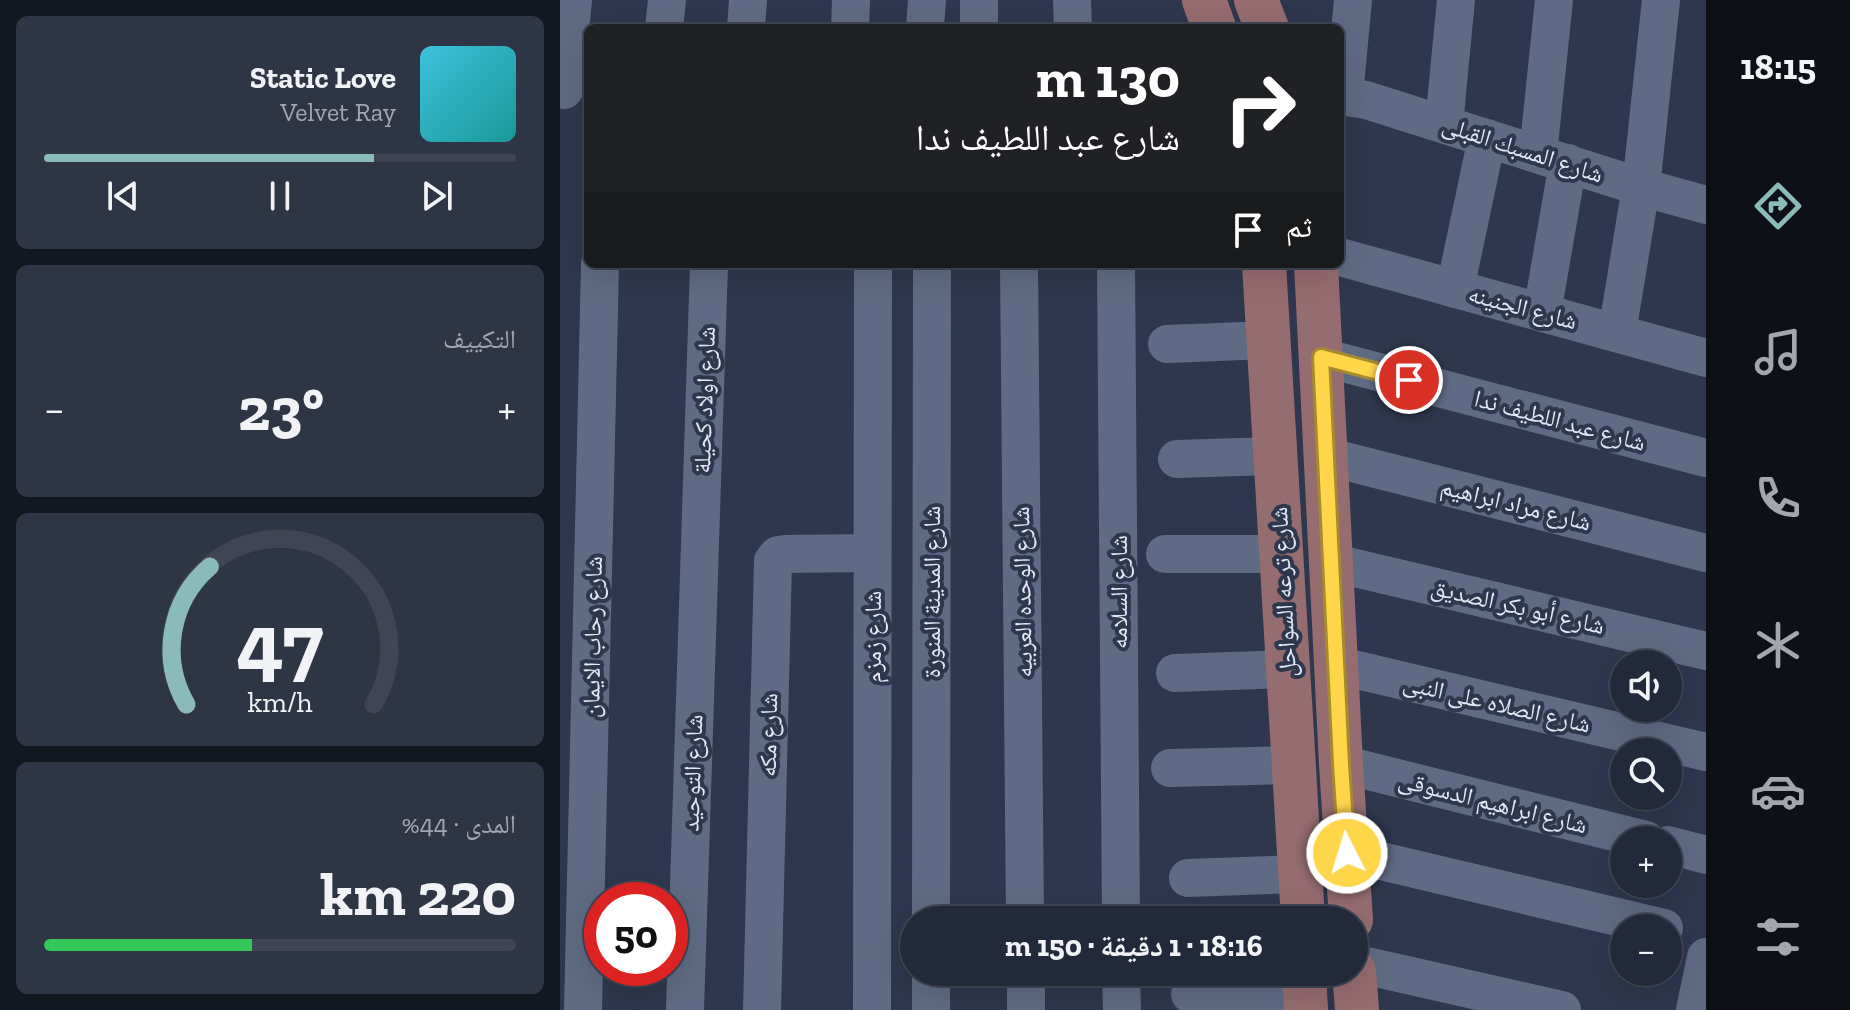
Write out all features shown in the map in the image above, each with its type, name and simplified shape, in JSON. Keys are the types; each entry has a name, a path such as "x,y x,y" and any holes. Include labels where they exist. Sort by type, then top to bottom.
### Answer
{"main road":[{"path":"1204,0 1213,24"},
{"path":"1256,0 1265,24"},
{"name":"شارع ترعه السواحل","path":"1264,268 1302,897"},
{"name":"شارع ترعه السواحل","path":"1316,268 1351,906"},
{"path":"1286,652 1335,648"},
{"path":"1302,897 1342,906"},
{"path":"1355,986 1357,1010"}],"street":[{"path":"571,91 573,0"},
{"path":"664,24 667,0"},
{"path":"746,24 748,0"},
{"path":"850,24 851,0"},
{"path":"925,24 927,0"},
{"path":"979,0 979,24"},
{"path":"1072,0 1073,24"},
{"path":"1344,79 1353,0"},
{"path":"1444,124 1456,0"},
{"path":"1542,313 1553,158 1554,0"},
{"path":"1617,333 1641,187 1661,0"},
{"name":"شارع المسبك القبلى","path":"1344,96 1366,100 1706,205"},
{"path":"1455,289 1487,138"},
{"name":"شارع الجنينه","path":"1344,258 1706,358"},
{"name":"شارع رحاب الايمان","path":"583,1010 600,268"},
{"name":"شارع اولاد كحيلة","path":"700,536 709,268"},
{"name":"شارع زمزم","path":"872,1010 873,268"},
{"name":"شارع المدينة المنورة","path":"931,906 932,268"},
{"name":"شارع الوحده العربيه","path":"1019,268 1025,906"},
{"name":"شارع السلامه","path":"1116,268 1121,906"},
{"path":"1167,344 1268,340"},
{"name":"شارع عبد اللطيف ندا","path":"1321,357 1706,458"},
{"path":"1177,459 1275,456"},
{"name":"شارع مراد ابراهيم","path":"1325,456 1706,553"},
{"name":"شارع التوحيد","path":"685,1010 700,536"},
{"name":"شارع مكه","path":"762,1010 773,561 778,555 785,554 872,553"},
{"path":"1165,554 1281,554"},
{"name":"شارع أبو بكر الصديق","path":"1330,562 1706,651"},
{"name":"شارع الصلاه على النبى","path":"1335,648 1706,752"},
{"path":"1175,673 1286,652"},
{"name":"شارع ابراهيم الدسوقى","path":"1341,764 1610,831"},
{"path":"1170,768 1294,765"},
{"path":"1682,849 1706,855"},
{"path":"1347,853 1610,915"},
{"path":"1188,878 1302,897"},
{"path":"1682,932 1706,938"},
{"path":"1695,1010 1706,957"},
{"path":"1368,966 1562,1010"},
{"path":"931,986 931,1010"},
{"path":"1026,986 1026,1010"},
{"path":"1121,986 1122,1010"},
{"path":"1190,994 1305,992"}],"route":[{"path":"1347,853 1321,357 1409,380"}]}
